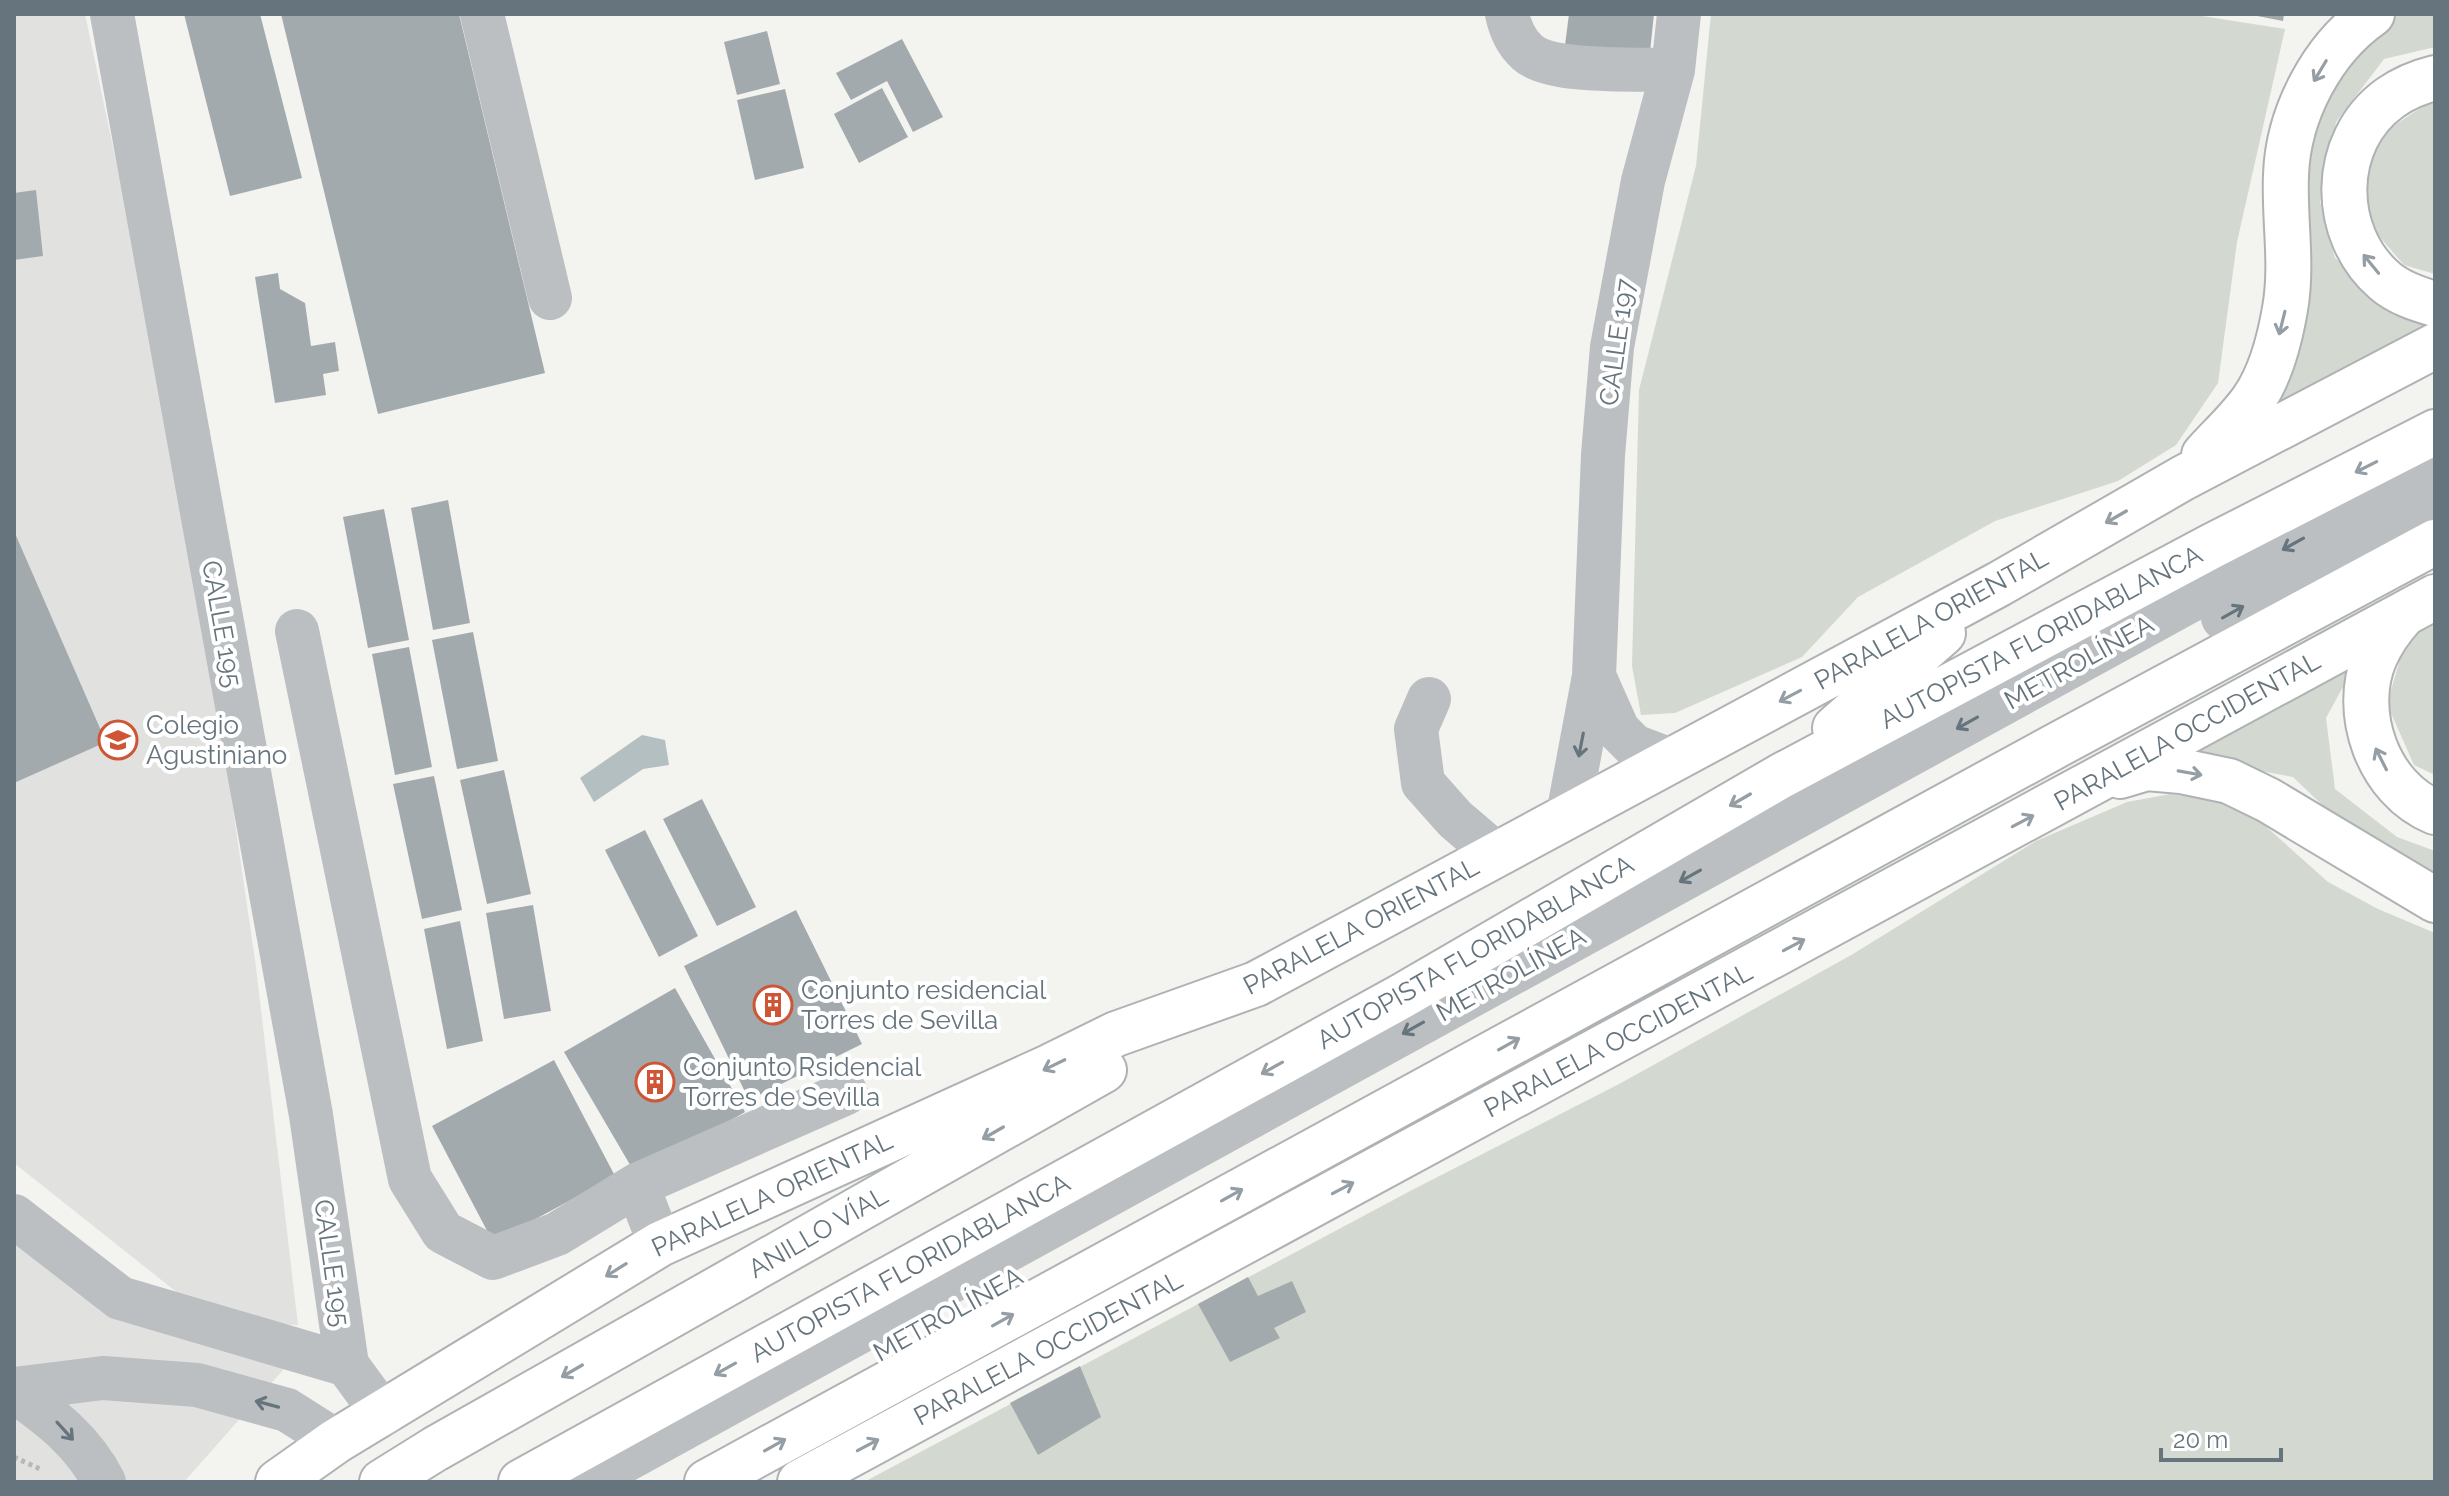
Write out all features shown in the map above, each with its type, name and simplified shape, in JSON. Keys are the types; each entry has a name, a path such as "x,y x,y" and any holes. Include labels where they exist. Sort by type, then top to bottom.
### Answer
{"highway":[{"path":"2183,478 2254,399 2271,361 2288,288 2286,175 2293,130 2326,60 2341,40 2372,14"},
{"path":"2435,78 2415,83 2389,98 2368,119 2353,145 2344,174 2344,205 2351,234 2365,260 2386,282 2412,297 2435,304"},
{"name":"PARALELA ORIENTAL","path":"278,1482 336,1441 660,1244 1116,1034 1256,984 1999,584 2183,478 2435,346"},
{"name":"AUTOPISTA FLORIDABLANCA","path":"521,1482 1402,996 1781,776 2212,546 2435,432"},
{"path":"707,1482 2047,750 2435,542"},
{"path":"1781,776 1999,584"},
{"path":"2420,604 2387,634 2373,660 2367,687 2367,717 2373,744 2386,771 2405,792 2435,812"},
{"name":"PARALELA OCCIDENTAL","path":"800,1482 2420,604"},
{"path":"2087,786 2147,768 2229,781 2268,800 2435,900"},
{"name":"ANILLO VÍAL","path":"382,1482 435,1449 1256,984"}],"street":[{"name":"CALLE 195","path":"112,14 311,1115 347,1365 383,1414"},
{"path":"482,14 550,298"},
{"path":"1507,14 1511,30 1528,54 1568,67 1673,70"},
{"name":"CALLE 197","path":"1568,815 1594,676 1603,455 1612,347 1643,181 1673,70 1679,14"},
{"name":"METROLÍNEA","path":"586,1482 2435,466"},
{"name":"METROLÍNEA","path":"641,1482 2435,502"},
{"path":"297,631 410,1179 443,1232 493,1258 557,1234 637,1185 846,1093"},
{"name":"CALLE 197","path":"1594,676 1618,730 1634,746 1671,760"},
{"path":"1429,699 1416,729 1423,783 1455,819 1496,854"},
{"path":"637,1185 660,1244"},
{"path":"14,1216 120,1298 347,1365"},
{"path":"14,1390 103,1378 197,1385 287,1410 336,1441"},
{"path":"14,1390 58,1422 97,1468 104,1482"}],"shaded area":[{"name":"Colegio Agustiniano","path":"14,14 85,14 190,513 256,967 298,1325 213,1321 14,1163"},
{"path":"1711,14 2189,14 2285,29 2237,242 2218,383 2176,445 2118,481 1995,521 1858,597 1802,657 1675,713 1641,715 1632,666 1639,390 1696,166"},
{"path":"2399,14 2435,14 2435,47 2384,59 2336,122 2320,202 2335,258 2395,301 2435,313 2435,333 2257,418 2283,371 2309,309 2305,230 2296,161 2331,77 2380,21"},
{"path":"2427,104 2435,104 2435,274 2404,265 2372,228 2364,178 2385,131"},
{"path":"2435,619 2435,775 2414,765 2387,704 2406,639"},
{"path":"2357,661 2326,718 2335,789 2397,837 2435,851 2435,878 2341,823 2293,777 2229,765 2186,749"},
{"path":"642,735 665,740 669,765 643,769 594,802 580,778"},
{"path":"2171,794 2242,805 2328,882 2378,909 2435,933 2435,1482 864,1482 1414,1189 1621,1083 1853,954 2036,841 2127,802"},
{"path":"14,1216 120,1298 265,1341 283,1370 184,1482 14,1482"}],"building":[{"path":"184,14 260,14 302,178 230,196"},
{"path":"281,14 459,14 545,373 378,414"},
{"path":"1569,14 1654,14 1649,61 1564,53"},
{"path":"2247,14 2284,14 2283,21"},
{"path":"767,31 780,84 737,95 724,42"},
{"path":"902,39 943,117 913,132 887,81 851,100 836,73"},
{"path":"882,88 908,137 859,163 834,114"},
{"path":"785,89 804,168 755,180 737,100"},
{"path":"36,190 43,256 14,260 14,193"},
{"path":"278,273 280,289 305,303 311,346 335,342 339,371 323,374 326,395 275,403 255,277"},
{"path":"448,500 470,623 433,630 411,508"},
{"path":"384,509 409,640 368,648 343,517"},
{"path":"14,531 106,742 14,783"},
{"path":"473,632 498,761 457,769 432,640"},
{"path":"409,647 432,767 395,775 372,654"},
{"path":"504,770 531,894 487,904 460,780"},
{"path":"434,776 462,910 422,919 393,784"},
{"path":"702,799 756,907 717,926 663,819"},
{"path":"645,830 698,936 659,957 605,850"},
{"path":"533,905 551,1011 504,1019 486,913"},
{"name":"Conjunto residencial Torres de Sevilla","path":"796,910 862,1044 749,1100 684,966"},
{"path":"460,921 483,1041 447,1049 424,929"},
{"name":"Conjunto Rsidencial Torres de Sevilla","path":"675,988 745,1112 636,1175 564,1052"},
{"path":"554,1060 615,1176 493,1242 432,1126"},
{"path":"1248,1277 1258,1296 1292,1281 1306,1312 1274,1328 1280,1338 1230,1362 1198,1304"},
{"path":"1080,1366 1101,1417 1038,1455 1010,1403"}],"place":[{"name":"Colegio Agustiniano","path":"118,740"},
{"name":"Conjunto residencial Torres de Sevilla","path":"773,1005"},
{"name":"Conjunto Rsidencial Torres de Sevilla","path":"655,1082"}]}
